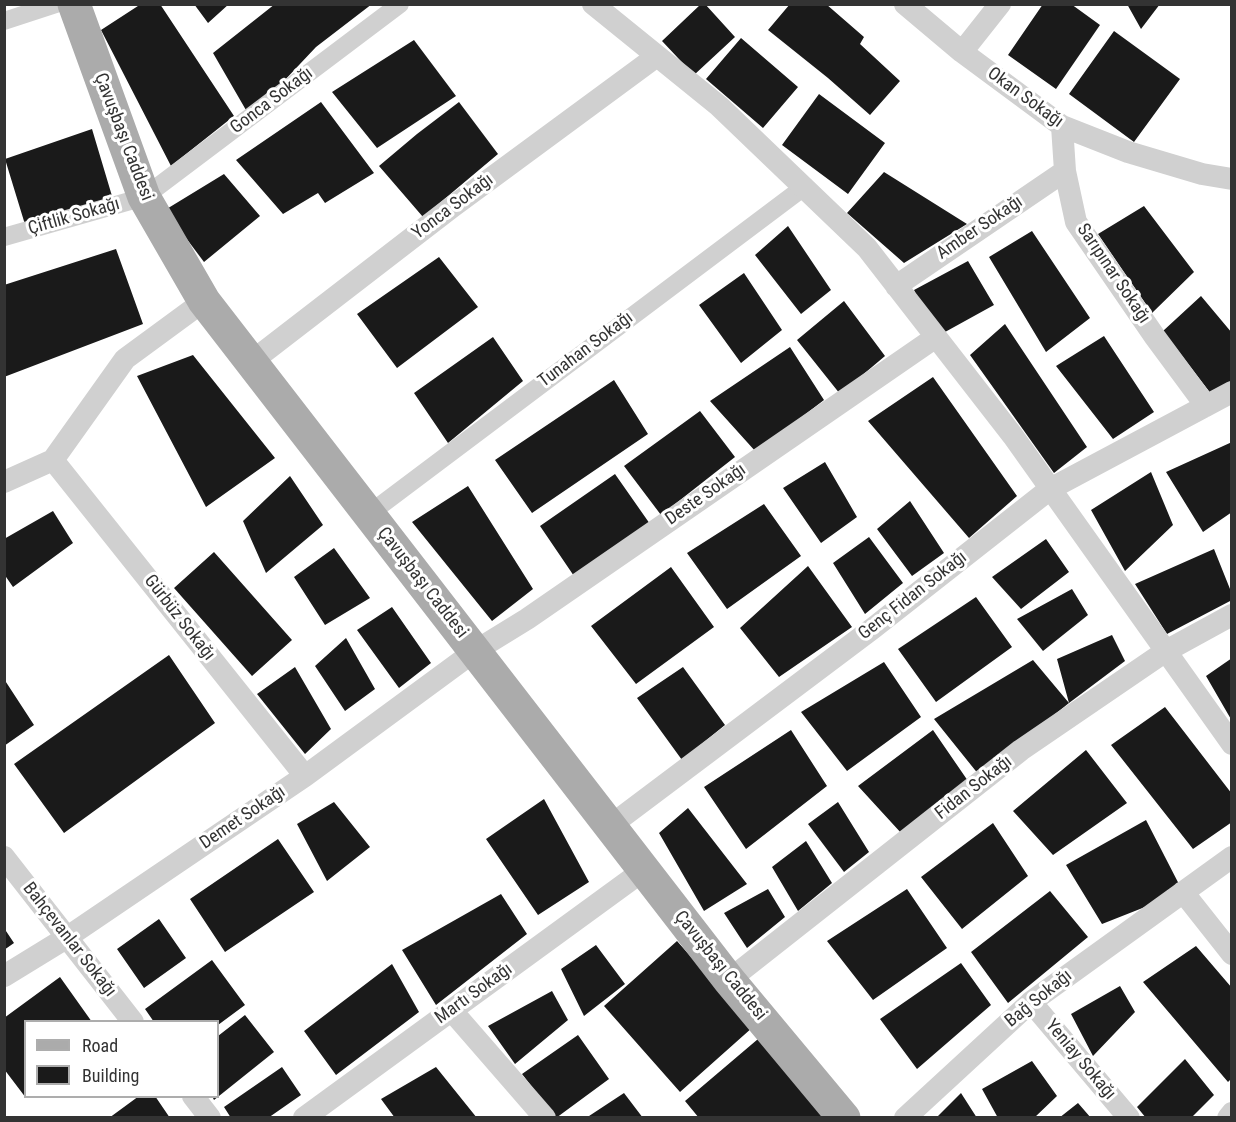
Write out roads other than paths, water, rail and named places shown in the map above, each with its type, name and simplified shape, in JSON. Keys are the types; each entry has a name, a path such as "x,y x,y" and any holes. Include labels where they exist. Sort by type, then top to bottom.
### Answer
{"main road":[{"name":"Çavuşbaşı Caddesi","path":"74,4 144,197 204,301 729,980 844,1118"}],"street":[{"path":"4,21 56,4"},
{"name":"Gonca Sokağı","path":"144,197 400,4"},
{"path":"593,4 719,106 867,248 1013,436 1232,744"},
{"name":"Okan Sokağı","path":"905,4 962,52 1062,126 1128,152 1202,174 1232,179"},
{"path":"962,52 1000,4"},
{"name":"Yonca Sokağı","path":"251,362 452,207 657,56"},
{"name":"Sarıpınar Sokağı","path":"1062,126 1065,171 1076,222 1155,337 1206,406"},
{"name":"Amber Sokağı","path":"896,286 1065,171"},
{"name":"Tunahan Sokağı","path":"369,514 804,187"},
{"name":"Çiftlik Sokağı","path":"4,237 144,197"},
{"path":"4,482 53,460 125,359 204,301"},
{"name":"Deste Sokağı","path":"475,651 527,619 936,337"},
{"name":"Genç Fidan Sokağı","path":"610,826 872,629 1050,489 1232,392"},
{"name":"Gürbüz Sokağı","path":"53,460 305,776"},
{"name":"Fidan Sokağı","path":"729,980 1021,750 1166,651 1232,615"},
{"name":"Demet Sokağı","path":"4,975 66,938 305,776 475,651"},
{"name":"Bağ Sokağı","path":"904,1118 1031,1002 1232,856"},
{"name":"Bahçevanlar Sokağı","path":"4,857 131,1020"},
{"name":"Martı Sokağı","path":"304,1118 645,870"},
{"path":"1183,892 1232,954"},
{"name":"Yeniay Sokağı","path":"1031,1002 1129,1118"},
{"path":"452,1011 545,1118"},
{"path":"195,1098 210,1118"},
{"path":"1228,1118 1232,1113"}]}
